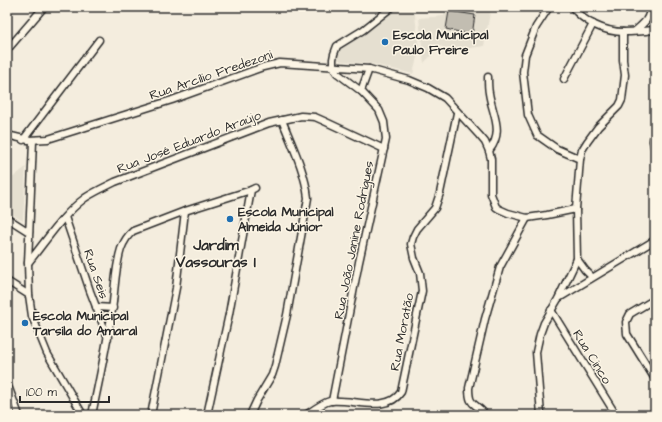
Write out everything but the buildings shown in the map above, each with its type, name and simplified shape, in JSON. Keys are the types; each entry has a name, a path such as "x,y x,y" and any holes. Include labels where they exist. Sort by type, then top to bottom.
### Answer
{"street":[{"path":"8,48 44,7"},
{"path":"333,67 334,54 337,46 364,30 392,7"},
{"path":"549,7 536,27 525,55 523,72 528,115 537,135 557,149 580,159"},
{"path":"572,7 585,20 607,29 623,32 655,30"},
{"path":"650,7 655,10"},
{"path":"635,31 646,22 650,14 650,7"},
{"path":"564,79 593,24"},
{"path":"541,415 536,352 540,334 577,259 576,208 582,150 598,127 619,106 622,100 625,75 623,60 623,32"},
{"path":"7,37 8,48"},
{"path":"23,140 99,40"},
{"name":"Rua Arcílio Fredezoni","path":"7,134 23,140 33,141 48,139 216,85 263,67 280,63 369,69 409,80 428,88 445,98 457,113 485,142 489,151"},
{"name":"Rua João Janine Rodrigues","path":"332,401 359,262 386,139 384,122 379,110 361,90 342,77 333,67"},
{"path":"361,90 369,69"},
{"path":"488,77 489,92 496,121 497,134 495,144 489,151 491,194 496,207 508,213 527,218 547,216 576,208"},
{"name":"Rua Moratão","path":"332,401 366,404 386,403 397,398 400,392 422,291 420,273 414,258 411,244 412,237 435,208 440,193 457,113"},
{"name":"Rua José Eduardo Araújo","path":"28,263 65,217 85,199 115,182 269,123 301,116 315,117 384,149"},
{"path":"250,415 272,375 278,355 287,315 308,198 305,181 282,120"},
{"path":"655,123 653,141 655,152"},
{"path":"33,141 28,232 29,296 32,316 47,353 83,415"},
{"path":"92,415 113,308 116,269 121,248 126,237 133,231 185,211 253,189 230,314 207,415"},
{"path":"151,415 176,288 185,211"},
{"name":"Rua Seis","path":"65,217 96,308 108,338"},
{"path":"7,218 28,232"},
{"path":"484,413 479,407 474,406 471,402 469,388 491,294 500,267 527,218"},
{"path":"558,298 655,240"},
{"path":"577,259 592,277"},
{"path":"7,281 29,296"},
{"path":"655,298 630,314 626,322 627,334 655,379"},
{"path":"96,308 113,308"},
{"name":"Rua Cinco","path":"551,310 616,415"},
{"path":"7,384 19,415"},
{"path":"306,415 326,402 332,401"}],"shaded area":[{"name":"Escola Municipal Paulo Freire","path":"397,7 414,7 419,49 413,74 372,64 341,61 338,59 338,51 387,17"},
{"path":"446,7 491,7 484,46 452,51 440,46 424,63 419,18 444,16"},
{"path":"26,167 23,221 7,211 7,182"}],"place":[{"name":"Escola Municipal Paulo Freire","path":"385,42"},
{"name":"Escola Municipal Almeida Júnior","path":"230,219"},
{"name":"Escola Municipal Tarsila do Amaral","path":"25,323"}],"district":[{"name":"Jardim Vassouras I","path":"216,254"}]}
